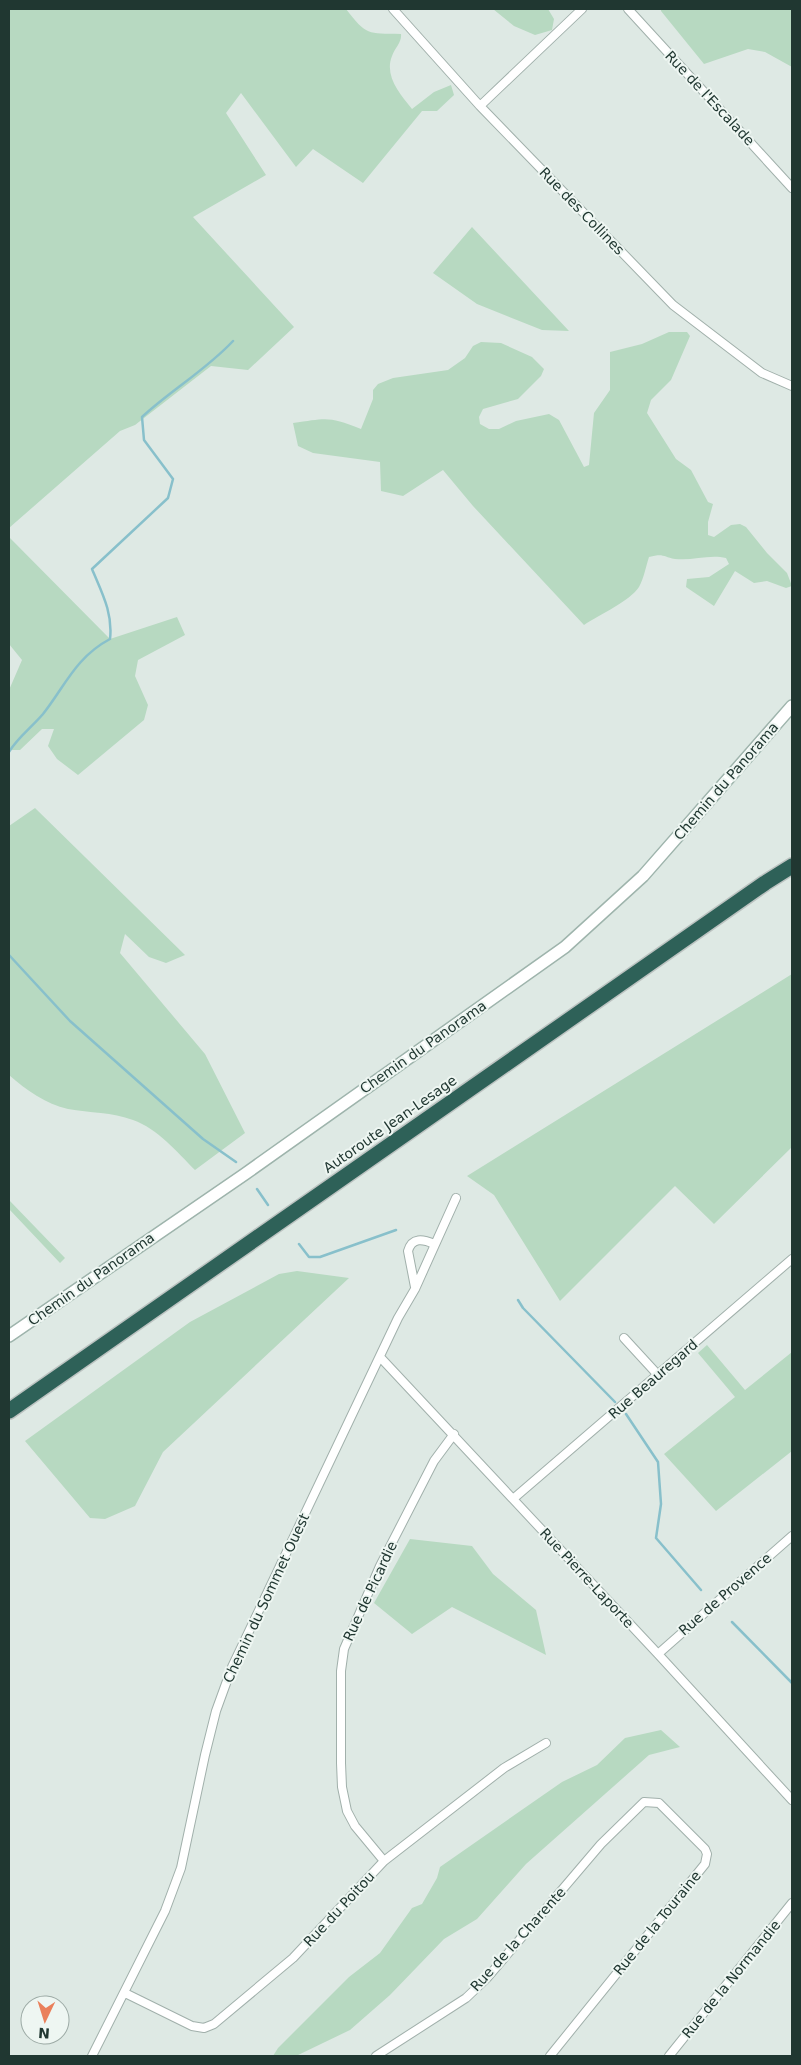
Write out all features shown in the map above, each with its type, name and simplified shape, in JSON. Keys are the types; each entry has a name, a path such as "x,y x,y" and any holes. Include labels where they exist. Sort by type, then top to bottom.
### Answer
{"highway":[{"name":"Autoroute Jean-Lesage","path":"9,1411 749,894 792,866"}],"street":[{"name":"Rue des Collines","path":"393,9 480,106 672,305 762,373 792,386"},
{"path":"480,106 582,9"},
{"name":"Rue de l'Escalade","path":"628,9 792,188"},
{"name":"Chemin du Panorama","path":"9,1336 245,1174 565,947 643,876 792,706"},
{"name":"Chemin du Sommet Ouest","path":"92,2056 166,1911 181,1868 216,1711 232,1667 398,1318 415,1289 456,1198"},
{"path":"415,1289 408,1251 409,1246 414,1241 422,1240 434,1244"},
{"name":"Rue Beauregard","path":"513,1499 792,1259"},
{"path":"624,1338 658,1374"},
{"name":"Rue Pierre-Laporte","path":"380,1357 454,1434 792,1800"},
{"name":"Rue de Picardie","path":"384,1861 355,1826 347,1811 342,1787 341,1671 344,1649 380,1566 434,1461 454,1434"},
{"name":"Rue de Provence","path":"658,1654 792,1536"},
{"name":"Rue du Poitou","path":"125,1993 192,2026 204,2028 214,2024 293,1958 384,1861 504,1768 546,1743"},
{"name":"Rue de la Touraine","path":"550,2056 705,1864 707,1854 698,1842 659,1803 644,1802"},
{"name":"Rue de la Charente","path":"376,2056 466,1998 487,1978 601,1844 644,1802"},
{"name":"Rue de la Normandie","path":"669,2056 792,1902"}],"green space":[{"path":"9,9 346,9 364,29 374,33 401,34 392,56 390,71 394,84 412,109 434,92 451,85 454,95 437,111 422,111 363,183 313,149 296,167 241,93 226,113 266,175 193,217 294,327 248,370 211,366 135,425 120,431 9,528"},
{"path":"493,9 548,9 554,19 552,30 535,35 514,26"},
{"path":"661,9 792,9 792,67 765,52 748,49 704,64"},
{"path":"472,227 569,331 542,330 477,304 433,273"},
{"path":"669,332 687,332 690,336 671,380 651,400 647,413 676,459 691,470 708,502 713,504 708,522 708,535 714,537 731,525 740,524 746,527 767,553 787,573 792,586 786,588 767,581 754,583 735,571 714,606 686,587 687,579 709,577 729,564 726,558 675,559 661,555 654,556 649,557 644,576 635,592 622,603 584,625 473,506 443,470 403,496 381,491 380,462 313,453 298,446 293,423 328,419 361,429 373,399 373,390 378,384 393,378 448,370 465,358 473,346 481,342 501,343 532,357 544,369 541,376 518,399 483,409 479,417 480,424 489,429 499,429 516,421 549,414 559,420 584,467 589,465 594,413 610,390 610,352 642,344"},
{"path":"9,537 110,639 177,617 185,635 138,660 135,676 148,705 144,720 78,775 57,759 48,746 54,729 42,729 20,750 9,750 9,690 22,660 9,644"},
{"path":"35,808 185,955 166,963 149,957 125,934 120,953 205,1054 245,1133 195,1170 166,1141 142,1124 117,1115 60,1107 37,1096 9,1075 9,826"},
{"path":"792,974 792,1147 714,1224 675,1186 560,1301 494,1195 467,1176"},
{"path":"9,1200 65,1258 60,1263 9,1209"},
{"path":"297,1271 349,1278 163,1452 135,1506 105,1519 90,1518 25,1441 190,1322 279,1274"},
{"path":"707,1345 745,1390 792,1352 792,1451 716,1511 664,1454 735,1397 698,1353"},
{"path":"410,1539 472,1546 493,1574 536,1610 546,1655 452,1607 412,1634 374,1603"},
{"path":"661,1730 680,1747 649,1755 526,1864 477,1919 444,1939 390,1995 350,2030 296,2056 273,2056 278,2048 349,1977 380,1953 412,1908 422,1904 437,1878 440,1867 562,1782 597,1765 625,1738"}],"waterway":[{"path":"9,752 20,737 43,714 88,654 110,639 108,612 92,569 168,498 173,479 144,440 142,417 233,341"},
{"path":"9,955 70,1021 203,1139 236,1162"},
{"path":"257,1189 268,1205"},
{"path":"299,1244 309,1257 320,1257 396,1230"},
{"path":"518,1300 523,1308 615,1402"},
{"path":"626,1414 658,1462 661,1504 656,1538 701,1590"},
{"path":"732,1622 792,1683"}]}
